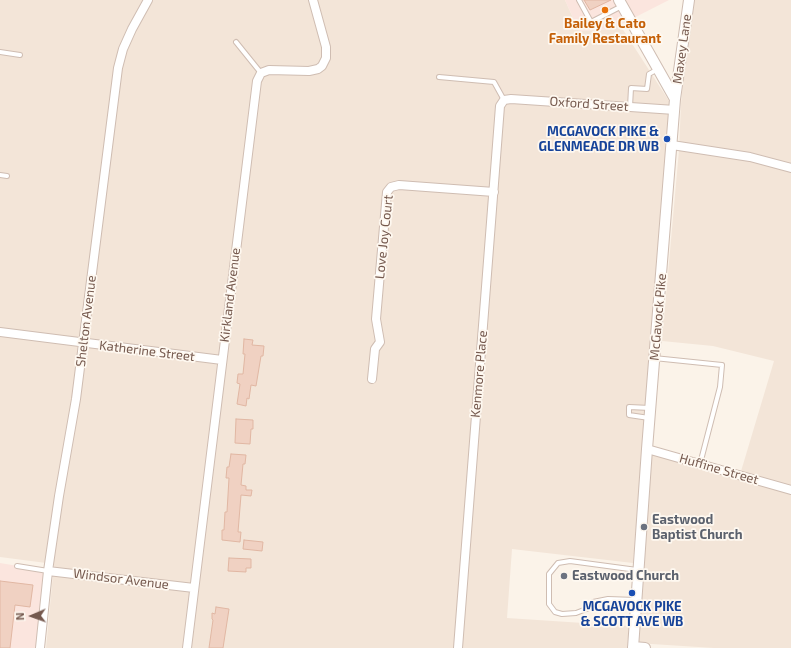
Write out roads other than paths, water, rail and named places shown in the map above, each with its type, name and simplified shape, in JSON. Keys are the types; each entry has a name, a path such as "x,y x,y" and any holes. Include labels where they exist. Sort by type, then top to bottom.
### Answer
{"street":[{"name":"Shelton Avenue","path":"40,648 48,571 84,343 118,68 123,49 148,0"},
{"path":"261,73 269,70 309,71 318,69 322,66 326,58 326,48 313,0"},
{"name":"Maxey Lane","path":"675,99 689,0"},
{"path":"620,3 675,99"},
{"name":"Kirkland Avenue","path":"187,648 257,81 261,73"},
{"name":"Oxford Street","path":"504,100 512,98 674,110"},
{"name":"McGavock Pike","path":"633,648 647,449 675,99"},
{"name":"Kenmore Place","path":"458,648 500,106 504,100"},
{"path":"672,145 750,157 791,168"},
{"name":"Love Joy Court","path":"372,379 375,349 380,342 376,318 387,192 391,187 399,185 494,192"},
{"name":"Katherine Street","path":"0,332 222,360"},
{"name":"Huffine Street","path":"647,449 791,490"},
{"name":"Windsor Avenue","path":"48,571 194,588"},
{"path":"633,648 645,648"}],"lane":[{"path":"578,0 591,22 620,3"},
{"path":"236,42 261,73"},
{"path":"0,52 20,55"},
{"path":"630,107 631,88 647,89 649,74 658,68"},
{"path":"439,77 494,82 504,100"},
{"path":"0,175 7,176"},
{"path":"654,358 722,365 720,387 700,464"},
{"path":"636,600 608,599 592,602 589,608 576,613 562,614 555,612 549,604 549,574 558,562 570,561 638,570"},
{"path":"16,566 48,571"}],"place":[{"name":"Bailey & Cato Family Restaurant","path":"605,10"},
{"name":"MCGAVOCK PIKE & GLENMEADE DR WB","path":"667,139"},
{"name":"Eastwood Baptist Church","path":"644,527"},
{"name":"Eastwood Church","path":"564,576"},
{"name":"MCGAVOCK PIKE & SCOTT AVE WB","path":"632,593"}]}
